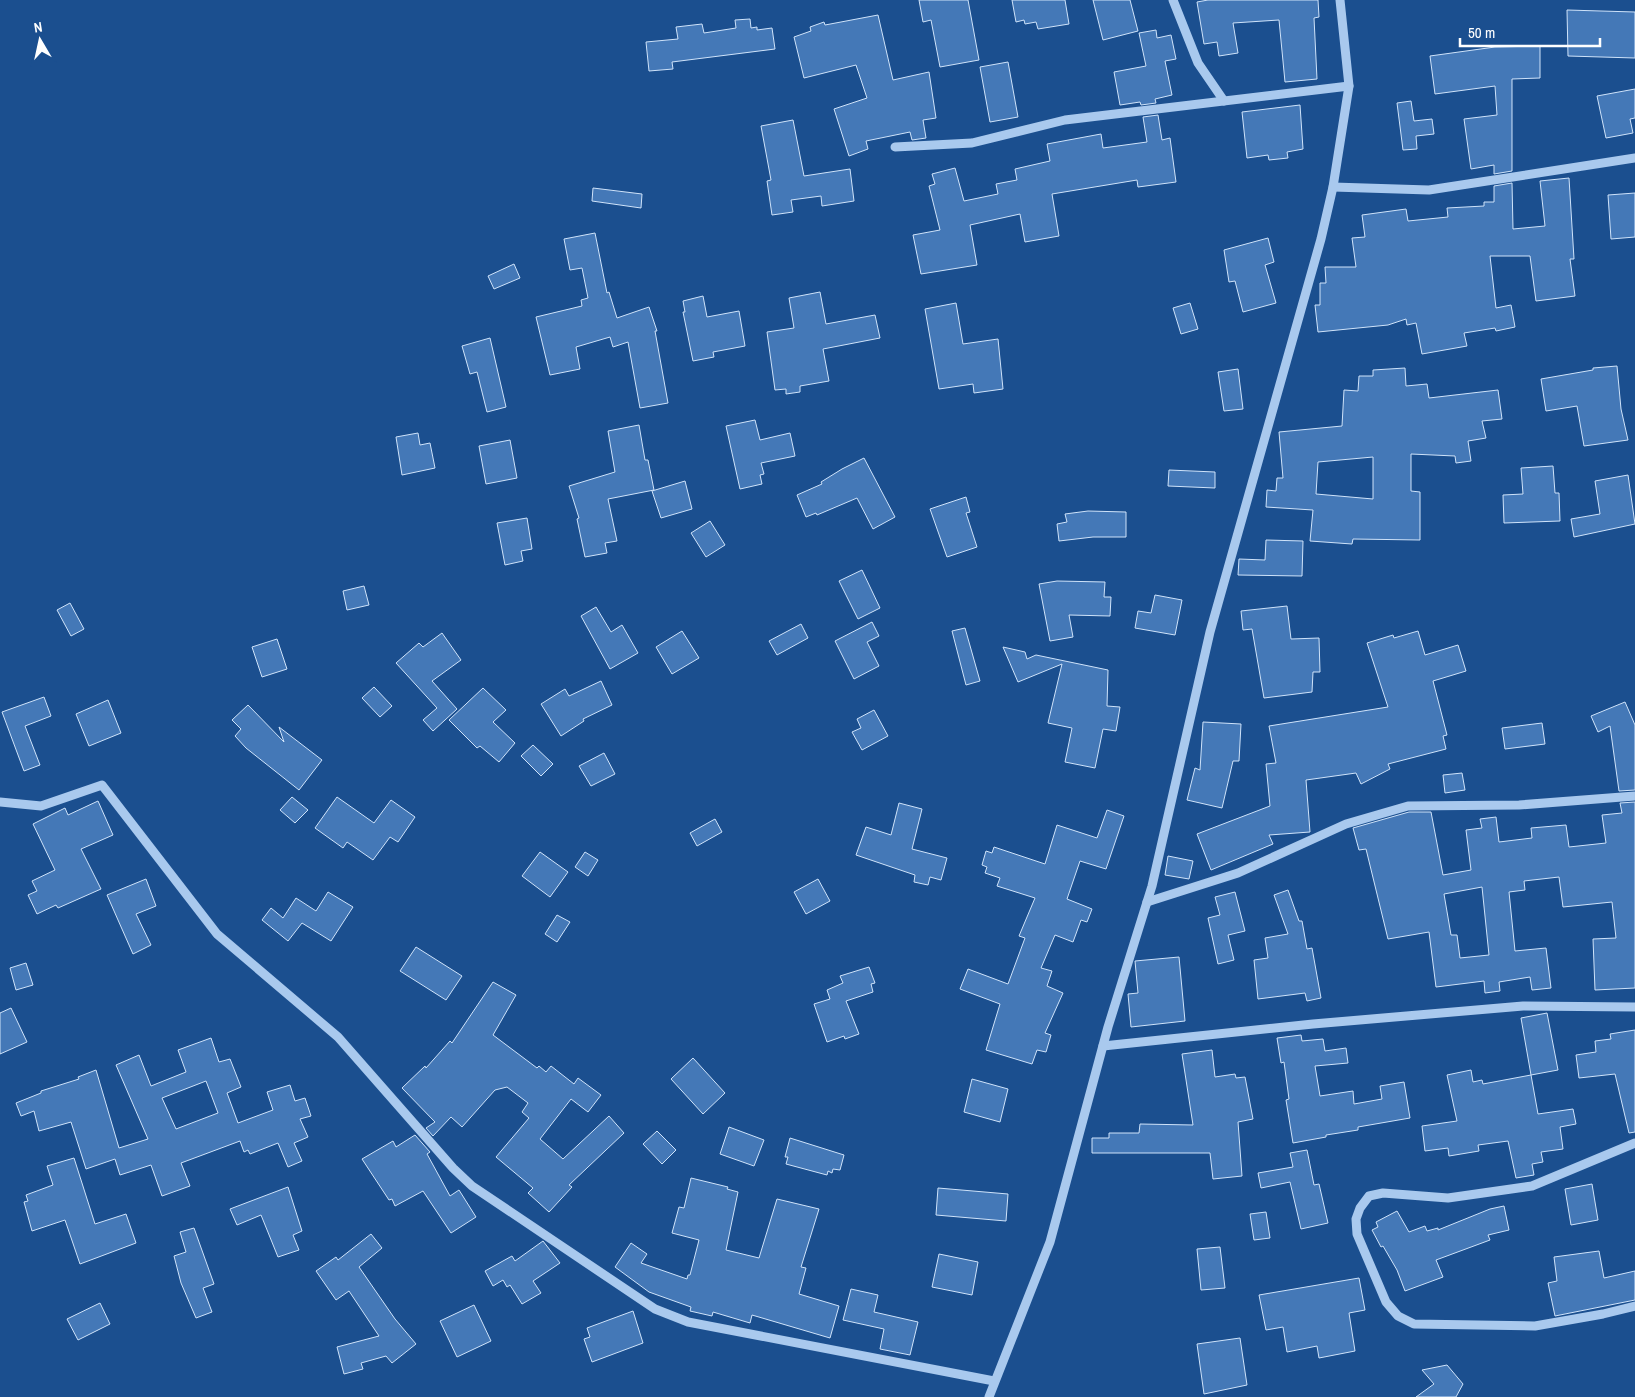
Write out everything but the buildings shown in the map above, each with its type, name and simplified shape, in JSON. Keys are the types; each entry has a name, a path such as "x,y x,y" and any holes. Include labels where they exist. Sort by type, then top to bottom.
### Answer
{"street":[{"path":"1173,0 1198,63 1224,101"},
{"path":"989,1397 1050,1242 1103,1046 1147,902 1210,632 1321,239 1333,187 1349,86 1340,0"},
{"path":"895,147 972,143 1065,120 1349,86"},
{"path":"1333,187 1429,190 1635,158"},
{"path":"0,802 40,806 102,785 217,934 338,1037 453,1168 472,1186 655,1308 688,1322 994,1381"},
{"path":"1147,902 1238,873 1346,824 1408,806 1519,805 1635,796"},
{"path":"1103,1046 1313,1024 1523,1006 1635,1007"},
{"path":"1635,1143 1532,1186 1448,1198 1383,1193 1369,1196 1360,1208 1356,1219 1357,1234 1386,1302 1398,1316 1414,1324 1535,1326 1635,1306"}]}
